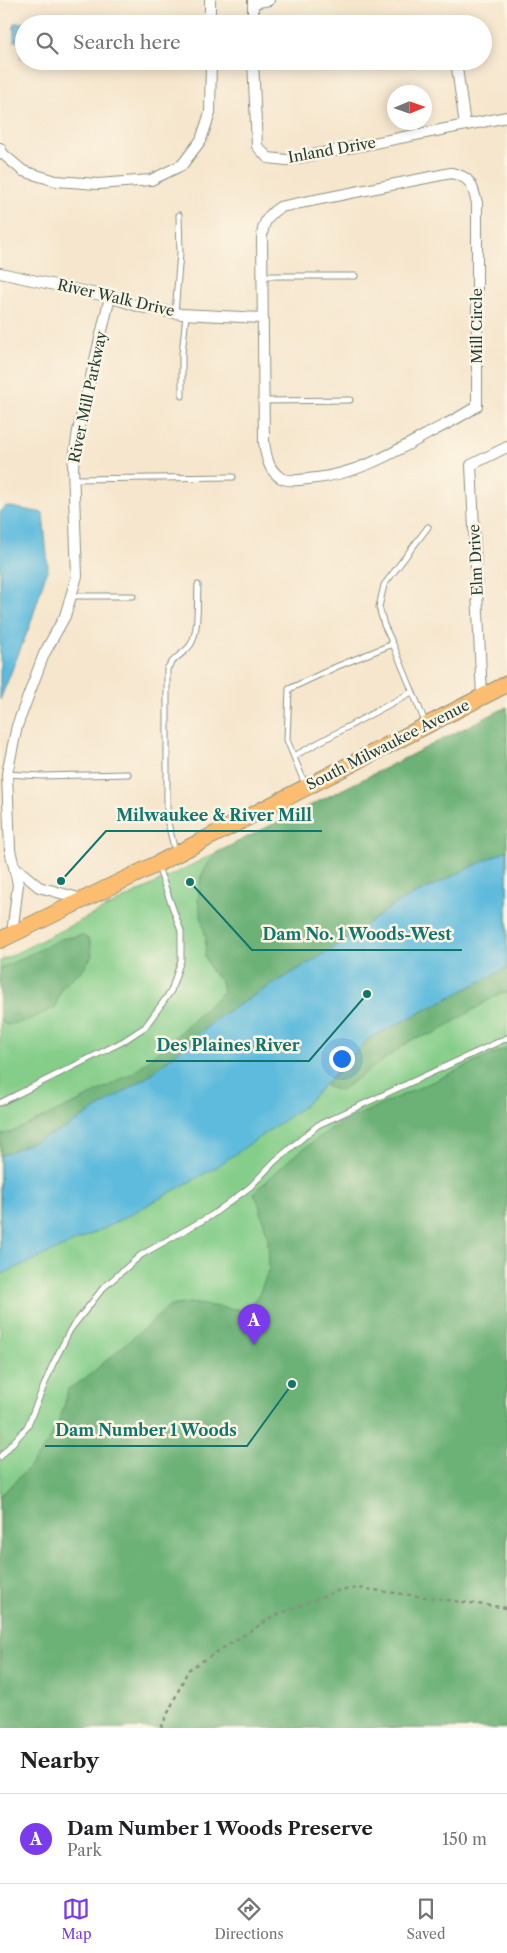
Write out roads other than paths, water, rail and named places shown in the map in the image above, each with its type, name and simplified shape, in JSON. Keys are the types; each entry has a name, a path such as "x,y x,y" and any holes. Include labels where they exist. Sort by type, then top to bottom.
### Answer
{"main road":[{"name":"South Milwaukee Avenue","path":"6,937 157,864 507,684"}],"street":[{"path":"210,0 210,15"},
{"path":"253,15 253,2 269,0"},
{"path":"0,148 3,154 23,171 56,181 98,184 151,180 182,165 201,140 210,113 211,70"},
{"name":"Inland Drive","path":"253,70 257,146 268,158 287,160 507,117"},
{"path":"457,70 465,125"},
{"name":"Mill Circle","path":"451,172 462,175 472,185 477,203 478,406 381,460 345,473 298,480 283,479 274,473 269,466 264,442 262,276 263,226 268,215 280,207 451,172"},
{"name":"River Walk Drive","path":"0,273 175,313 262,318"},
{"name":"River Mill Parkway","path":"6,937 18,884 10,850 7,774 17,726 44,654 65,616 77,576 73,468 78,431 110,297"},
{"name":"Elm Drive","path":"482,696 471,465 507,447"},
{"path":"15,867 39,887 83,900"}],"lane":[{"path":"175,313 180,253 179,215"},
{"path":"262,276 355,276"},
{"path":"182,396 182,354 186,314"},
{"path":"264,401 350,400"},
{"path":"73,479 233,477"},
{"path":"426,725 384,625 379,607 384,585 428,527"},
{"path":"175,854 167,820 168,670 172,660 191,645 195,633 198,585"},
{"path":"70,596 133,596"},
{"path":"306,787 287,740 288,689 393,644"},
{"path":"294,756 412,692"},
{"path":"7,774 41,776 128,774"},
{"path":"0,1102 122,1042 145,1027 171,991 181,960 180,932 157,864"},
{"path":"0,1457 26,1427 52,1366 70,1330 103,1288 141,1255 212,1215 250,1187 275,1161 318,1126 507,1038"}],"water":[{"path":"14,23 15,23 15,41"},
{"path":"6,506 43,513 48,567 30,625 0,700 0,512"},
{"path":"507,850 507,968 368,1039 304,1106 215,1168 105,1228 0,1275 0,1156 66,1128 149,1076 220,1016 329,951 397,903"}],"place":[{"name":"Milwaukee & River Mill","path":"61,881"},
{"name":"Dam No. 1 Woods-West","path":"190,882"},
{"name":"Des Plaines River","path":"367,994"},
{"name":"Dam Number 1 Woods Preserve","path":"254,1345"},
{"name":"Dam Number 1 Woods","path":"292,1384"}]}
